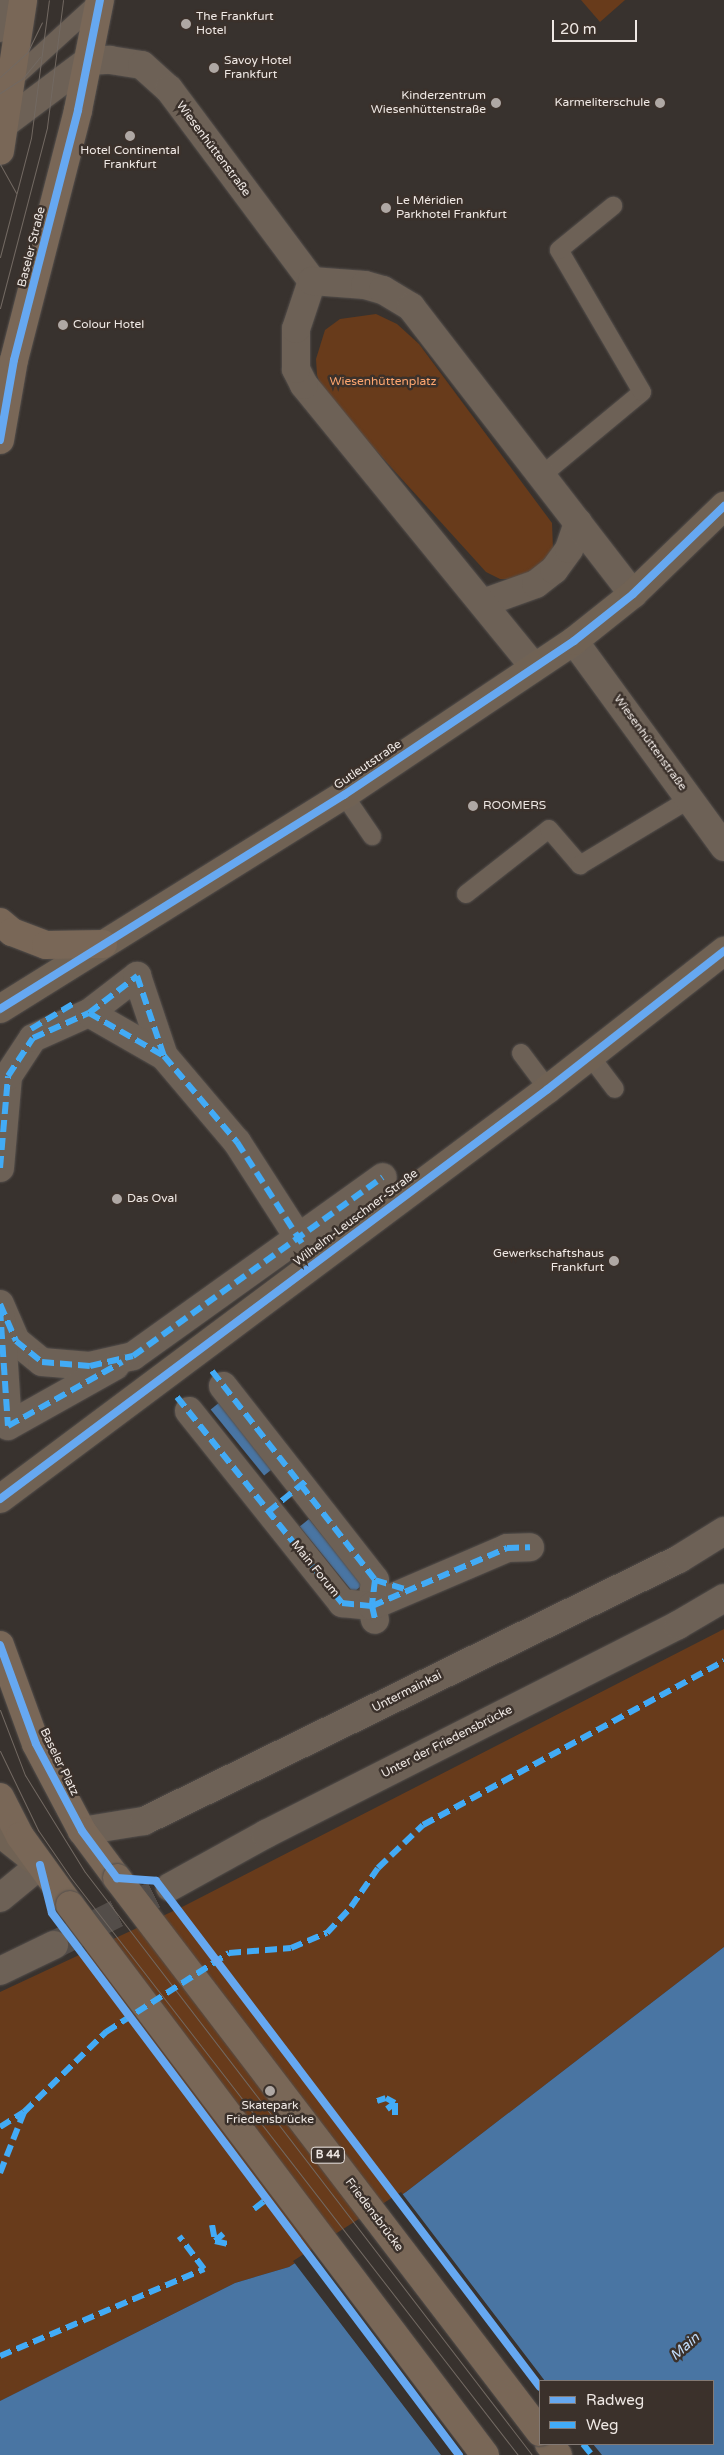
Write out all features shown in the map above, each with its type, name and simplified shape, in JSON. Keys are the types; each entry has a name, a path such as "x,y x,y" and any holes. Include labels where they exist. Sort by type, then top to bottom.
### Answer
{"main road":[{"path":"0,151 6,85 23,0"},
{"name":"Baseler Straße","path":"0,440 14,360 88,61 100,0"},
{"name":"Gutleutstraße","path":"0,1009 344,795 574,641 633,594 724,506"},
{"path":"0,922 12,932 46,945 103,944"},
{"name":"Wilhelm-Leuschner-Straße","path":"0,1499 548,1089 724,951"},
{"name":"Baseler Platz","path":"0,1645 36,1744 82,1831 117,1878"},
{"path":"0,1797 40,1865 485,2455"},
{"path":"0,1832 40,1865"},
{"name":"Friedensbrücke","path":"117,1878 539,2431"},
{"path":"550,2445 558,2455"}],"street":[{"path":"0,28 3,0"},
{"path":"3,125 88,61"},
{"name":"Wiesenhüttenstraße","path":"88,61 128,62 155,74 312,281"},
{"path":"534,667 300,377 294,353 296,330 312,281 365,285 383,290 411,307 633,594"},
{"path":"483,603 536,584 554,570 569,549 578,524"},
{"name":"Wiesenhüttenstraße","path":"574,641 724,847"},
{"path":"0,1168 8,1076 32,1034 137,976 164,1056"},
{"path":"82,1007 164,1056 237,1142 301,1242"},
{"name":"Wilhelm-Leuschner-Straße","path":"0,1305 8,1426 133,1356 301,1242 383,1177"},
{"name":"Wilhelm-Leuschner-Straße","path":"0,1305 16,1340 42,1362 90,1366 133,1356"},
{"path":"223,1386 303,1483 375,1580 407,1590"},
{"name":"Main Forum","path":"189,1410 342,1603 374,1615"},
{"path":"268,1512 303,1483"},
{"name":"Untermainkai","path":"82,1831 144,1821 679,1560 724,1531"},
{"path":"374,1615 407,1590 507,1548 530,1547"},
{"path":"374,1615 375,1580"},
{"name":"Unter der Friedensbrücke","path":"170,1887 266,1834 678,1625 724,1598"},
{"path":"0,1898 40,1865"},
{"path":"0,1972 54,1945"}],"lane":[{"path":"6,85 100,0"},
{"path":"541,476 642,392 559,250 613,206"},
{"path":"344,795 372,836"},
{"path":"466,894 549,829 580,865 690,799"},
{"path":"521,1052 548,1089"},
{"path":"590,1056 615,1089"}],"green space":[{"path":"581,0 625,0 600,22"},
{"name":"Wiesenhüttenplatz","path":"376,314 397,324 419,344 552,523 553,549 536,569 512,579 500,579 486,572 323,392 317,375 316,359 325,330 340,319"},
{"path":"724,1629 724,1947 406,2192 289,2267 235,2283 0,2401 0,1992 184,1906"}],"water":[{"path":"220,1402 273,1468 264,1476 211,1410"},
{"path":"309,1519 362,1585 353,1593 300,1527"},
{"name":"Main","path":"724,1947 724,2455 0,2455 0,2401 235,2283 289,2267 406,2192"}],"pier":[{"path":"401,2192 544,2380 539,2380 539,2445 594,2445 602,2455 441,2455 293,2261"}],"tunnel":[{"path":"54,1945 170,1887"}],"tram line":[{"path":"0,257 31,138 49,0"},
{"path":"0,308 47,127 63,0"},
{"path":"0,77 27,53 42,22"},
{"path":"0,93 23,78 40,57"},
{"path":"0,164 16,193"},
{"path":"0,1710 25,1775 85,1872 532,2455"},
{"path":"0,1751 38,1830 71,1878 518,2455"}],"marked path":[{"path":"89,1013 137,976 164,1056"},
{"path":"31,1029 76,1002"},
{"path":"0,1168 8,1076 33,1038 89,1013 164,1056 237,1142 305,1248"},
{"path":"0,1304 16,1341 42,1362 90,1366 133,1356 383,1177"},
{"path":"0,1309 8,1426 122,1362"},
{"path":"212,1371 375,1580 372,1606 376,1623"},
{"path":"177,1397 342,1603 372,1606 507,1548 530,1547"},
{"path":"268,1512 306,1481"},
{"path":"375,1580 407,1590"},
{"path":"0,2127 24,2112 106,2032 229,1953 291,1948 327,1933 351,1907 378,1868 423,1825 724,1661"},
{"path":"377,2101 386,2098 395,2103 387,2109"},
{"path":"395,2103 395,2120"},
{"path":"0,2173 24,2112"},
{"path":"254,2209 267,2199"},
{"path":"212,2225 215,2241 223,2234"},
{"path":"0,2356 204,2269 179,2236"},
{"path":"215,2241 232,2245"},
{"path":"584,2445 592,2455"}],"cycle path":[{"path":"0,440 14,360 78,110 100,0"},
{"path":"0,1009 344,795 574,641 633,594 724,506"},
{"path":"0,1499 548,1089 724,951"},
{"path":"0,1645 36,1744 82,1831 117,1878 156,1881 539,2386"},
{"path":"40,1865 52,1913 459,2455"}],"place":[{"name":"The Frankfurt Hotel","path":"186,24"},
{"name":"Savoy Hotel Frankfurt","path":"214,68"},
{"name":"Kinderzentrum Wiesenhüttenstraße","path":"496,103"},
{"name":"Karmeliterschule","path":"660,103"},
{"name":"Hotel Continental Frankfurt","path":"130,136"},
{"name":"Le Méridien Parkhotel Frankfurt","path":"386,208"},
{"name":"Colour Hotel","path":"63,325"},
{"name":"ROOMERS","path":"473,806"},
{"name":"Das Oval","path":"117,1199"},
{"name":"Gewerkschaftshaus Frankfurt","path":"614,1261"},
{"name":"Skatepark Friedensbrücke","path":"270,2091"}]}
